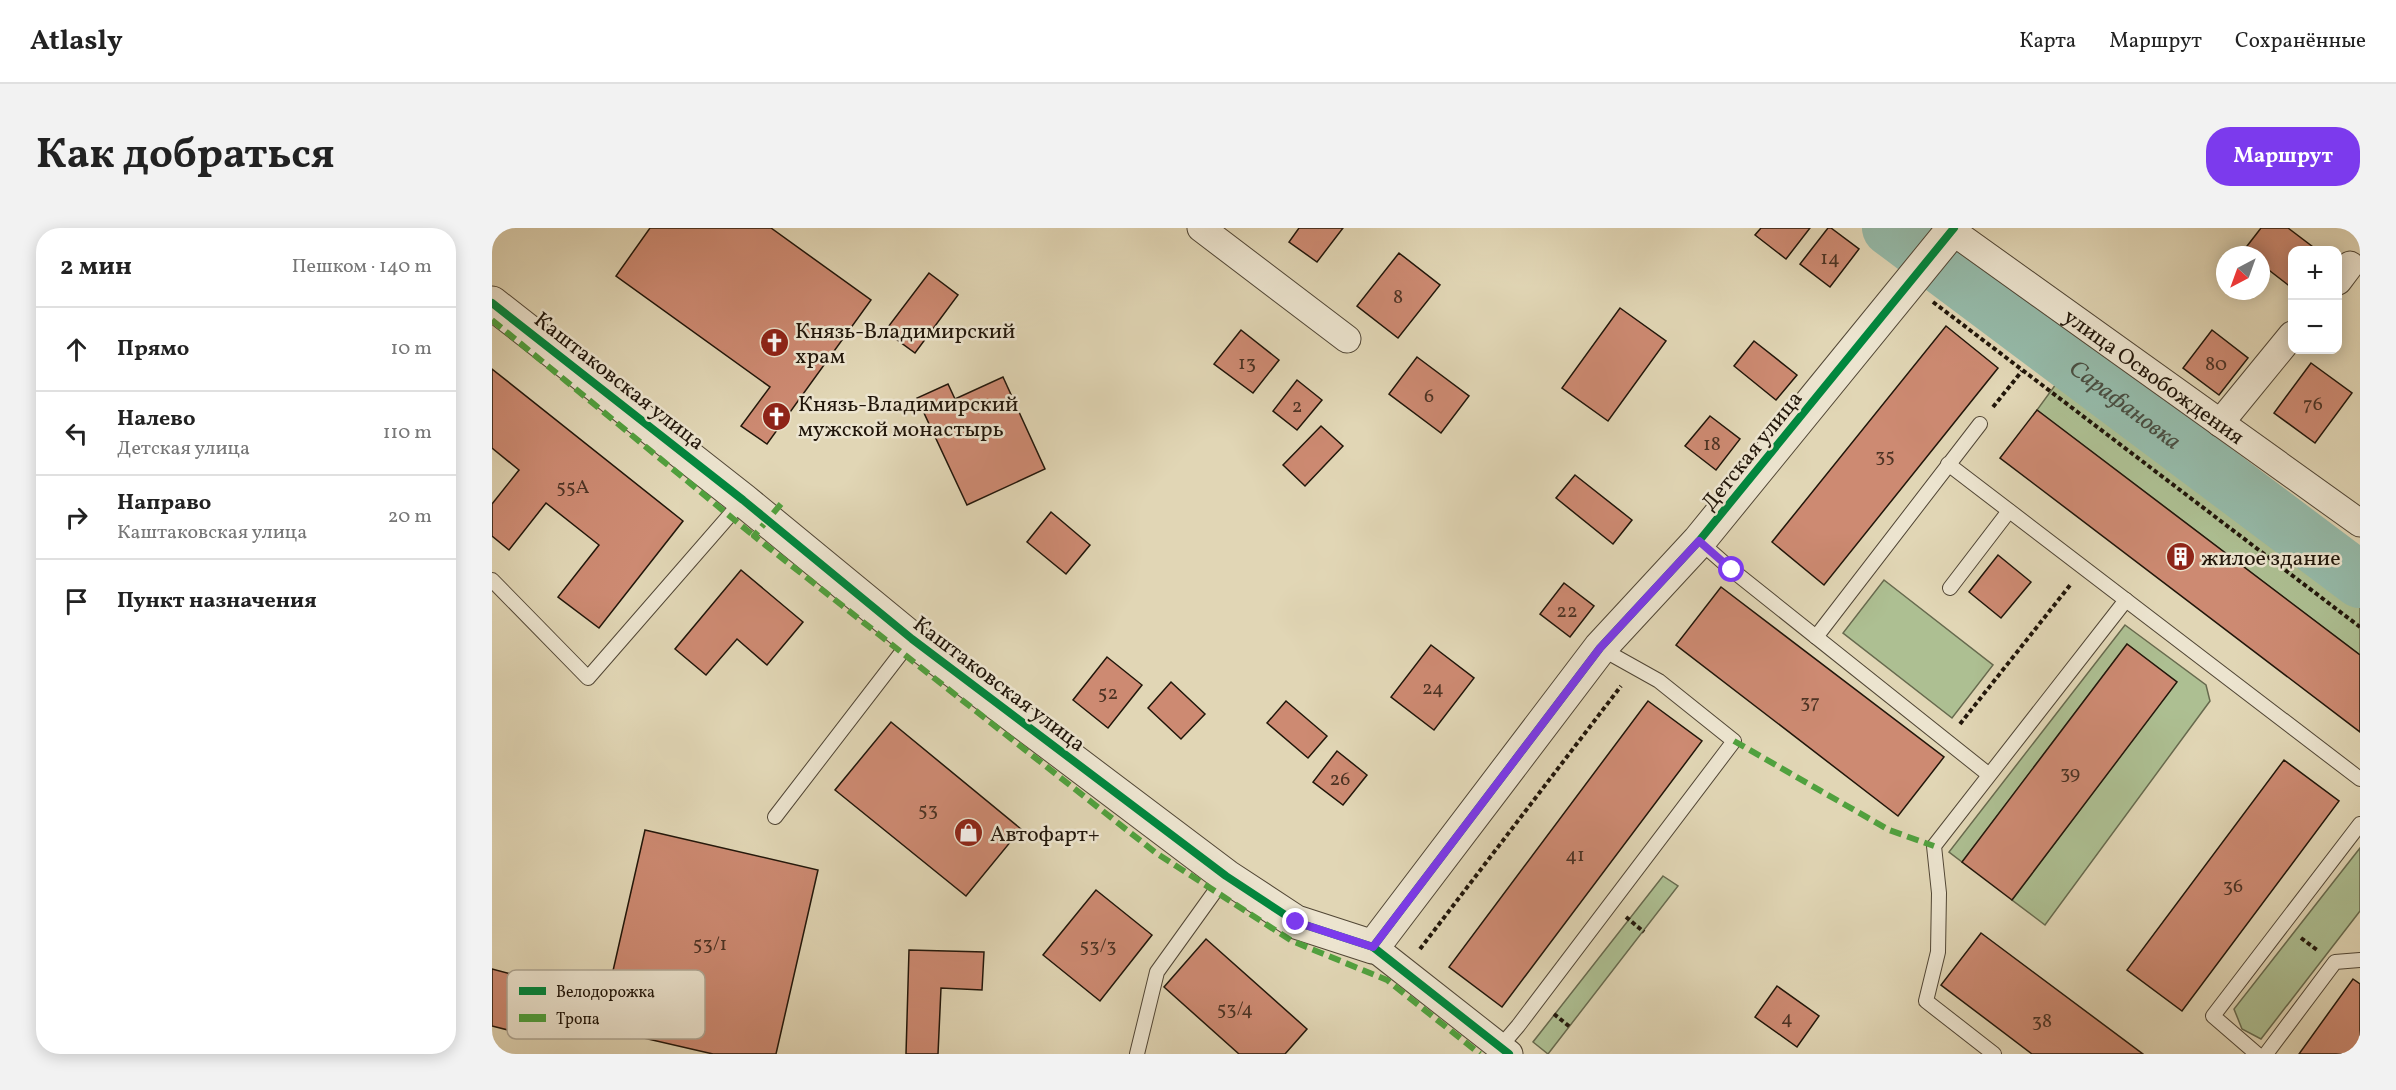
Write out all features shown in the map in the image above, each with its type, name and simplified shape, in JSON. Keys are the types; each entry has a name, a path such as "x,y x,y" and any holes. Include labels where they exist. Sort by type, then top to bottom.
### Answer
{"street":[{"path":"1201,228 1347,339"},
{"name":"Детская улица","path":"1373,947 1600,648 1699,541 1916,276 1951,229"},
{"name":"улица Освобождения","path":"1951,229 2360,523"},
{"name":"Каштаковская улица","path":"492,303 743,500 912,639 1226,876 1296,922 1373,947 1504,1051"},
{"path":"2220,423 2288,340"}],"lane":[{"path":"1816,637 1980,424"},
{"path":"1948,464 2360,779"},
{"path":"492,580 588,678 743,500"},
{"path":"1950,588 2009,511"},
{"path":"1699,541 1732,570 1988,774"},
{"path":"1994,1054 1926,1001 1938,951 1939,894 1934,846 2126,600"},
{"path":"775,817 912,639"},
{"path":"1504,1051 1518,1026 1734,741 1659,681 1600,648"},
{"path":"2257,1054 2213,1016 2360,824"},
{"path":"1137,1054 1157,972 1226,876"},
{"path":"2266,1054 2335,962 2360,960"}],"path":[{"path":"1916,276 2022,371 2360,627"},
{"path":"1980,424 2022,371"},
{"path":"1947,742 2083,568"},
{"path":"1403,971 1634,668"},
{"path":"2283,924 2335,962"}],"green space":[{"path":"2064,373 2360,588 2360,655 2037,410"},
{"path":"1884,580 1993,665 1952,718 1843,633"},
{"path":"2125,625 2206,685 2210,701 2045,925 2012,900 2176,682 2127,644 1962,862 1949,852"},
{"path":"2360,848 2360,911 2261,1039 2242,1029 2234,1009"},
{"path":"1663,876 1678,886 1548,1054 1533,1042"}],"building":[{"name":"Князь-Владимирский храм","path":"650,228 771,228 871,300 767,444 741,426 770,387 616,276"},
{"path":"1299,228 1343,228 1317,262 1289,242"},
{"path":"1761,228 1810,228 1786,259 1755,235"},
{"path":"1828,228 1859,249 1830,287 1800,264"},
{"path":"2261,228 2288,228 2312,246 2288,246 2288,285 2270,271 2270,246 2247,246"},
{"path":"1399,253 1440,285 1398,338 1357,306"},
{"path":"929,273 958,295 915,353 885,331"},
{"path":"1620,308 1666,341 1608,421 1562,388"},
{"path":"1946,326 1998,368 1824,585 1772,542"},
{"path":"1241,330 1279,360 1253,393 1214,364"},
{"path":"2212,330 2248,358 2219,395 2183,368"},
{"path":"1754,341 1797,375 1776,400 1734,366"},
{"path":"1417,357 1469,396 1441,433 1389,394"},
{"path":"2311,363 2352,393 2315,443 2274,413"},
{"path":"492,369 683,521 599,628 558,597 599,545 546,503 509,550 492,536 492,504 519,470 492,448"},
{"path":"1003,377 1045,469 967,505 917,398 948,384 955,399"},
{"path":"1297,380 1322,400 1297,430 1273,411"},
{"name":"жилое здание","path":"2037,410 2360,655 2360,732 2000,458"},
{"path":"1710,416 1740,439 1716,470 1685,446"},
{"path":"1321,426 1343,446 1305,486 1283,465"},
{"path":"1575,475 1632,520 1613,544 1556,498"},
{"path":"1051,512 1090,545 1066,574 1027,542"},
{"path":"1998,555 2031,582 2001,618 1969,592"},
{"path":"741,570 803,622 767,665 737,639 706,675 675,649"},
{"path":"1564,583 1594,606 1570,637 1540,614"},
{"path":"1721,587 1944,757 1898,816 1676,645"},
{"path":"2127,644 2177,682 2012,900 1962,862"},
{"path":"1431,645 1474,678 1434,730 1391,697"},
{"path":"1107,657 1142,685 1108,728 1073,700"},
{"path":"1171,682 1205,714 1181,739 1148,708"},
{"path":"1286,701 1327,736 1308,758 1267,723"},
{"path":"1648,701 1702,741 1502,1007 1449,967"},
{"path":"891,722 1021,829 966,896 835,790"},
{"path":"1337,751 1367,775 1343,805 1313,782"},
{"path":"2284,760 2339,801 2182,1011 2127,970"},
{"path":"645,830 818,870 776,1054 713,1054 648,1039 705,1039 705,970 613,970"},
{"path":"1096,890 1152,935 1100,1001 1043,955"},
{"path":"1981,933 2143,1054 2032,1054 1941,985"},
{"path":"1206,939 1307,1029 1285,1054 1239,1054 1164,987"},
{"path":"909,950 984,952 982,990 941,988 938,1054 906,1054"},
{"path":"492,969 507,973 507,1030 492,1026"},
{"path":"2353,979 2360,984 2360,1054 2299,1054"},
{"path":"1777,986 1819,1016 1797,1047 1755,1017"}],"waterway":[{"name":"Сарафановка","path":"1890,228 2360,580"}],"marked path":[{"path":"492,320 754,536"},
{"path":"781,504 754,536 1156,853 1292,941 1387,980 1480,1054"},
{"path":"1734,741 1889,830 1934,846"}],"cycle path":[{"path":"1373,947 1600,648 1699,541 1954,228"},
{"path":"492,303 743,500 912,639 1226,876 1296,922 1373,947 1509,1054"}],"place":[{"name":"Князь-Владимирский храм","path":"774,343"},
{"name":"Князь-Владимирский мужской монастырь","path":"777,416"},
{"name":"жилое здание","path":"2180,557"},
{"name":"Автофарт+","path":"969,833"}],"route":[{"path":"1296,922 1373,947 1600,648 1699,541 1732,570"}]}
